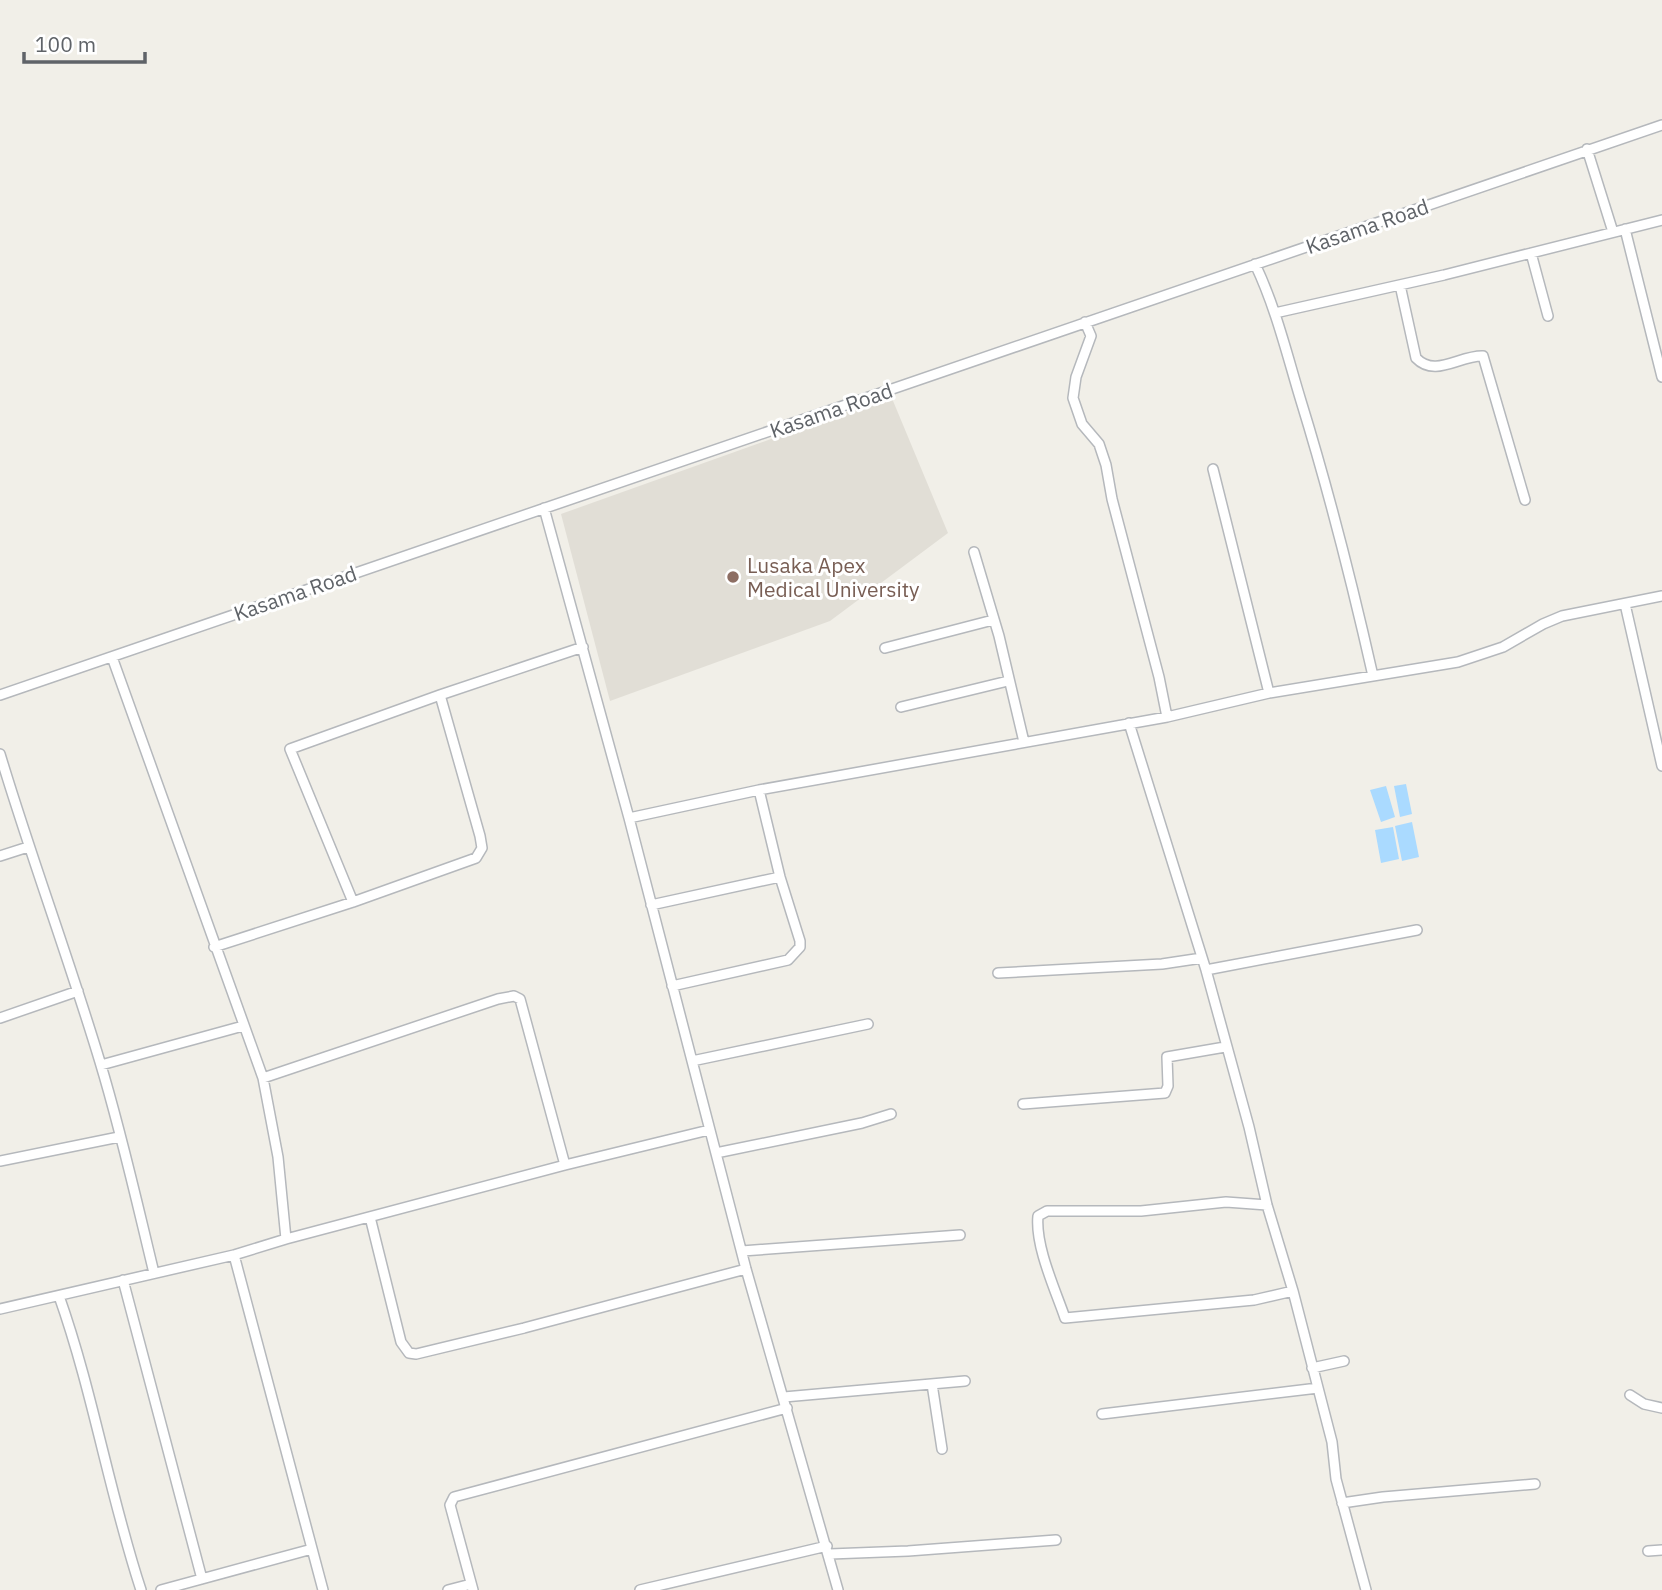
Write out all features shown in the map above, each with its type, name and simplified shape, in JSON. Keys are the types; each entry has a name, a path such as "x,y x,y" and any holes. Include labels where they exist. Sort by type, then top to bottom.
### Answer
{"street":[{"name":"Kasama Road","path":"0,695 1662,125"},
{"path":"1587,149 1613,232"},
{"path":"1275,313 1662,220"},
{"path":"1625,229 1662,377"},
{"path":"1531,253 1548,316"},
{"path":"1255,264 1275,313 1317,448 1353,585 1373,676"},
{"path":"1400,285 1416,358 1422,364 1435,367 1483,356 1525,500"},
{"path":"1085,322 1091,336 1076,377 1073,398 1082,424 1099,444 1106,465 1112,499 1167,717"},
{"path":"1213,469 1269,693"},
{"path":"544,508 629,818 709,1130 838,1590"},
{"path":"974,552 999,636 1024,742"},
{"path":"629,818 759,790 1167,717 1269,693 1458,662 1503,647 1562,616 1662,596"},
{"path":"1625,604 1662,766"},
{"path":"885,648 993,620"},
{"path":"353,902 290,749 583,647"},
{"path":"112,657 263,1078 278,1157 286,1239"},
{"path":"901,707 1008,681"},
{"path":"214,947 476,858 482,848 440,695"},
{"path":"1651,718 1662,716"},
{"path":"1129,723 1206,970 1249,1126 1267,1205 1293,1291 1332,1442 1336,1479 1366,1590"},
{"path":"0,754 101,1065 154,1273"},
{"path":"672,986 788,960 800,947 759,790"},
{"path":"0,856 28,847"},
{"path":"651,905 780,877"},
{"path":"1206,970 1417,930"},
{"path":"998,973 1162,964 1202,958"},
{"path":"0,1018 78,991"},
{"path":"263,1078 498,999 514,996 520,999 565,1165"},
{"path":"692,1061 868,1024"},
{"path":"101,1065 243,1026"},
{"path":"1023,1104 1165,1093 1168,1086 1167,1057 1226,1047"},
{"path":"716,1153 862,1123 891,1114"},
{"path":"0,1309 234,1255 565,1165 709,1130"},
{"path":"0,1161 119,1137"},
{"path":"1267,1205 1226,1202 1141,1211 1048,1211 1038,1216 1037,1226 1065,1318 1254,1300 1293,1291"},
{"path":"370,1217 401,1342 409,1353 416,1354 747,1269"},
{"path":"742,1251 960,1235"},
{"path":"234,1255 323,1590"},
{"path":"123,1280 202,1578"},
{"path":"59,1296 85,1378 118,1515 141,1590"},
{"path":"1312,1368 1344,1361"},
{"path":"784,1397 965,1381"},
{"path":"932,1384 943,1449"},
{"path":"1101,1414 1318,1388"},
{"path":"1630,1395 1644,1404 1662,1408"},
{"path":"448,1590 472,1587 450,1505 454,1497 787,1408"},
{"path":"1342,1503 1535,1484"},
{"path":"640,1590 828,1550 908,1551 1056,1540"},
{"path":"161,1590 312,1549"},
{"path":"1648,1551 1662,1550"}],"shaded area":[{"name":"Lusaka Apex Medical University","path":"891,396 948,533 830,621 610,701 561,514"}],"water":[{"path":"1406,784 1412,814 1400,817 1394,786"},
{"path":"1386,786 1395,817 1381,822 1370,790"},
{"path":"1412,822 1419,857 1402,861 1395,826"},
{"path":"1393,827 1399,859 1381,863 1375,830"}],"place":[{"name":"Lusaka Apex Medical University","path":"733,577"}]}
